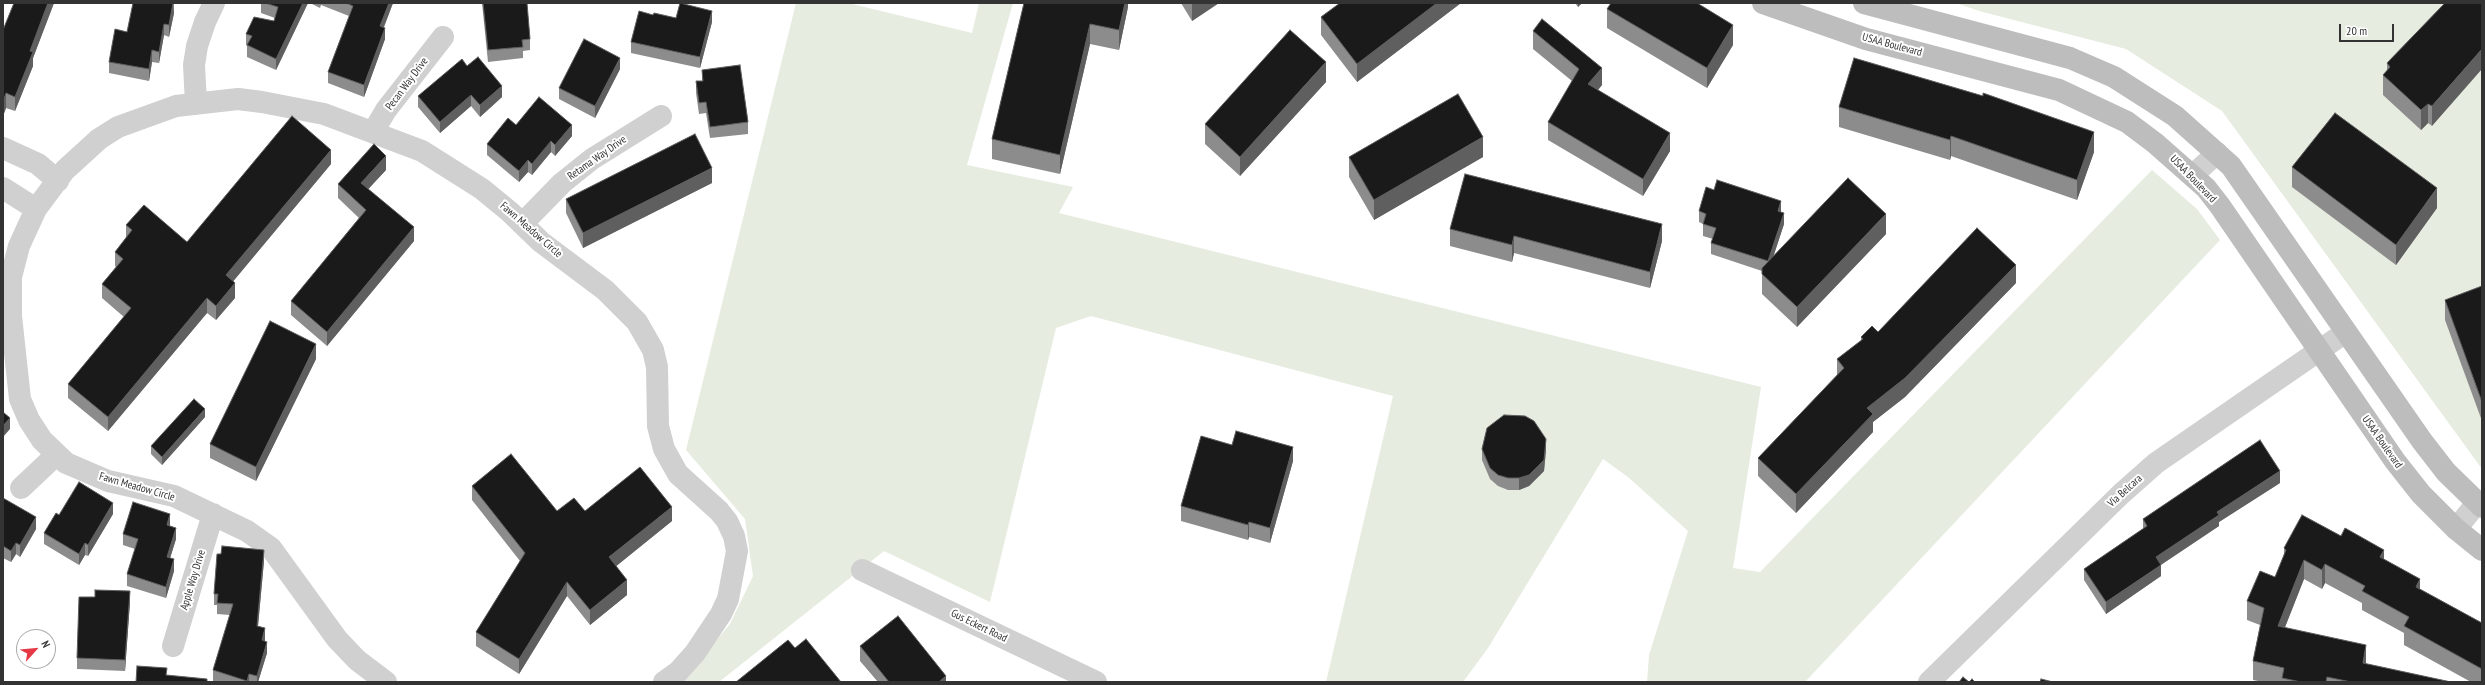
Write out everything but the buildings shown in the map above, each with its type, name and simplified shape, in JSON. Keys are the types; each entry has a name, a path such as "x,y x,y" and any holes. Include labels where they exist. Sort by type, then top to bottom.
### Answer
{"street":[{"path":"196,104 194,65 197,46 205,22 214,3"},
{"name":"USAA Boulevard","path":"1763,3 1805,10 1866,39 2059,90 2127,122 2156,143 2193,176 2220,206 2395,461 2421,494 2456,529 2482,550"},
{"path":"1864,3 2070,58 2114,77 2176,116 2217,153 2246,187 2422,441 2446,472 2479,505 2456,529"},
{"name":"Pecan Way Drive","path":"373,132 386,110 443,37"},
{"name":"Fawn Meadow Circle","path":"386,682 357,660 337,639 271,548 248,531 174,496 108,481 66,463 42,440 29,420 20,399 7,277 36,209 65,170 99,139 118,126 176,106 238,100 262,102 324,114 373,132 422,151 449,166 482,189 541,242 605,290 637,322 646,334 657,367 658,426 664,449 678,474 719,511 734,536 737,551 735,569 728,598 721,614 695,653 678,672 664,682"},
{"name":"Retama Way Drive","path":"522,224 562,183 592,159 661,116"},
{"path":"3,148 38,164 58,181"},
{"path":"2193,176 2217,153"},
{"path":"3,188 36,209"},
{"name":"Via Belcara","path":"1929,682 2120,494 2156,463 2346,332"},
{"path":"21,488 56,455"},
{"name":"Apple Way Drive","path":"173,646 213,514"},
{"name":"Gus Eckert Road","path":"862,570 1096,682"}],"shaded area":[{"path":"796,3 848,3 972,33 979,3 1013,3 967,165 1073,187 1059,213 1761,387 1733,568 1760,572 2152,170 2197,209 2220,240 1805,682 1647,682 1649,655 1688,531 1628,477 1603,459 1488,648 1463,682 1326,682 1393,396 1091,316 1056,328 990,602 884,551 719,682 685,682 683,680 730,624 753,576 745,519 686,450"},
{"path":"1956,3 2482,3 2482,469 2222,111 2126,49 1979,11"}]}
